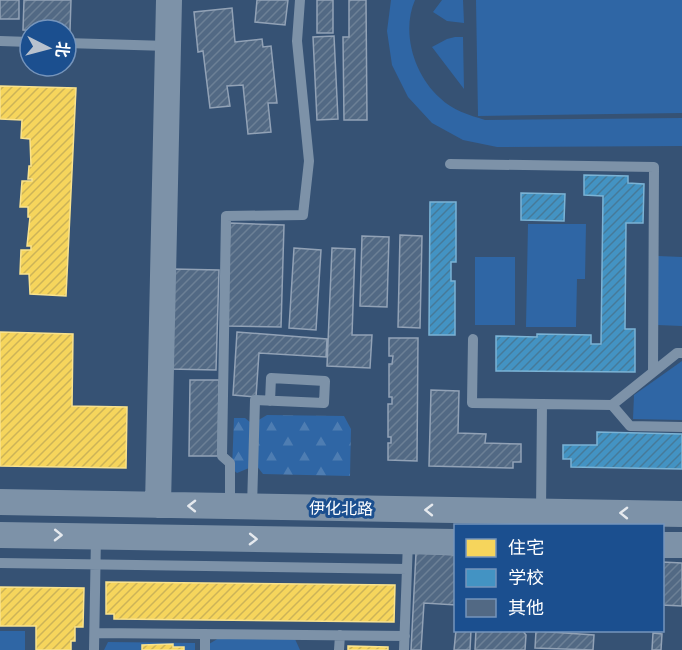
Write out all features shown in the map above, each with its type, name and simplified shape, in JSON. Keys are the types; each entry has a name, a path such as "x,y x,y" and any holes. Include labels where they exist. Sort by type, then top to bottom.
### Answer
{"street":[{"path":"158,505 169,0"},
{"name":"伊化北路","path":"0,502 682,514"},
{"name":"伊化北路","path":"0,535 96,536 210,552 330,554 408,541 454,542"},
{"path":"664,545 682,545"}],"lane":[{"path":"241,507 230,462 222,456 226,216 303,215 309,161 297,41 300,0"},
{"path":"0,41 18,42"},
{"path":"78,43 168,46"},
{"path":"450,164 654,167 653,372"},
{"path":"473,339 472,403 612,405 677,353 682,353"},
{"path":"241,507 255,400 270,401 324,403 325,381 271,378 270,401"},
{"path":"541,512 542,404"},
{"path":"612,405 630,426 682,427"},
{"path":"94,650 96,536"},
{"path":"405,650 408,541"},
{"path":"0,563 96,564 210,552"},
{"path":"330,554 407,569"},
{"path":"95,633 405,636"},
{"path":"205,634 205,650"},
{"path":"339,650 340,635"}],"green space":[{"path":"391,0 415,0 409,26 412,52 423,77 431,88 455,109 485,120 682,118 682,146 497,147 463,140 432,123 408,97 392,65 387,31"},
{"path":"442,0 463,0 464,23 447,21 433,12"},
{"path":"476,0 682,0 682,113 478,116"},
{"path":"455,37 463,37 464,89 432,47"},
{"path":"528,224 586,224 585,279 577,279 576,327 526,327"},
{"path":"658,256 682,257 682,326 657,325"},
{"path":"475,257 515,257 515,325 475,325"},
{"path":"682,361 682,420 633,419 634,395"},
{"path":"267,415 344,416 351,429 350,476 263,474 256,465 257,421"},
{"path":"234,418 245,418 251,423 249,468 237,473 232,469"},
{"path":"0,631 25,631 25,650 0,650"},
{"path":"219,638 295,639 300,650 209,650 209,644"},
{"path":"108,642 195,643 195,650 104,650"}],"building: 住宅":[{"path":"0,86 76,88 66,296 30,294 29,274 20,274 21,250 31,250 31,246 27,246 30,217 28,217 28,207 20,207 22,181 32,181 28,179 29,166 31,166 30,139 21,138 22,120 0,119"},
{"path":"0,332 73,334 72,406 127,407 126,468 0,466"},
{"path":"106,582 395,585 394,622 114,619 114,614 106,614"},
{"path":"0,587 84,588 83,627 75,627 75,641 71,641 71,650 36,650 36,626 0,626"},
{"path":"173,644 173,647 184,647 184,650 142,650 142,645"},
{"path":"348,646 388,647 388,650 348,650"}],"building: 学校":[{"path":"584,175 628,176 628,183 644,184 643,223 626,223 625,329 635,329 635,372 496,371 496,336 591,335 591,344 601,344 603,196 584,195"},
{"path":"521,193 565,194 564,221 521,220"},
{"path":"430,202 456,202 456,262 451,262 451,281 455,281 455,335 429,335"},
{"path":"597,432 682,434 682,469 571,467 571,459 563,459 563,445 597,445"}],"building: 其他":[{"path":"0,0 19,0 18,19 0,19"},
{"path":"24,0 71,0 70,18 23,18"},
{"path":"257,0 288,0 285,25 255,22"},
{"path":"317,0 333,0 333,33 317,33"},
{"path":"349,0 366,0 367,120 344,120 343,37 349,37"},
{"path":"232,8 235,42 262,39 263,47 271,46 277,103 268,103 271,132 248,134 243,85 227,86 230,106 210,108 203,51 198,52 194,12"},
{"path":"334,36 338,119 317,120 313,37"},
{"path":"230,223 284,225 281,327 227,326"},
{"path":"400,235 422,236 420,328 398,327"},
{"path":"362,236 389,237 387,307 360,306"},
{"path":"294,248 321,250 316,330 289,328"},
{"path":"332,248 355,249 352,335 372,335 370,368 327,366"},
{"path":"173,269 219,270 216,370 170,369"},
{"path":"237,332 327,339 326,357 259,353 256,397 233,395"},
{"path":"389,338 418,338 417,461 388,460 388,443 391,443 391,437 388,437 388,404 392,404 392,397 389,397 389,364 392,364 393,356 389,356"},
{"path":"190,380 219,380 218,456 189,456"},
{"path":"431,390 459,391 458,433 486,434 485,443 521,444 521,462 513,462 513,468 429,466"},
{"path":"416,553 454,555 454,605 424,603 421,650 411,650"},
{"path":"664,562 682,563 682,606 664,605"},
{"path":"456,632 471,632 470,650 454,650"},
{"path":"476,632 524,632 526,635 525,650 475,650"},
{"path":"536,632 594,635 593,650 535,648"},
{"path":"653,633 662,634 661,650 652,650"}]}
